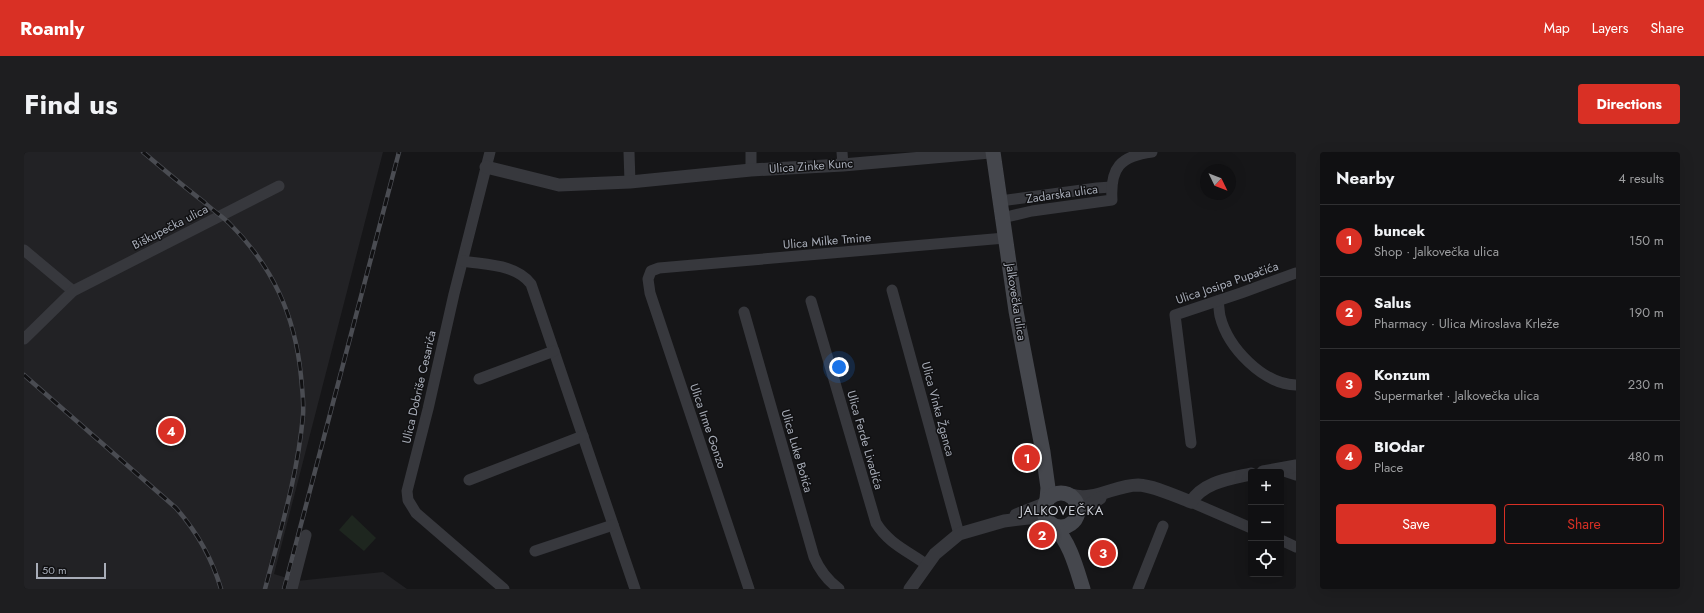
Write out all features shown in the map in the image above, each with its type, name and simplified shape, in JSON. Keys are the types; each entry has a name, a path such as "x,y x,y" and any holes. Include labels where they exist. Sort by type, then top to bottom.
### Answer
{"main road":[{"name":"Jalkovečka ulica","path":"994,152 1016,311 1043,452 1048,488 1046,502"},
{"name":"Jalkovečka ulica","path":"1043,452 1058,484 1069,494"},
{"path":"1075,563 1072,540 1077,503 1069,494 1056,493 1046,502 1044,514 1060,532 1075,563 1083,589"},
{"path":"1052,524 1065,526 1076,516"}],"street":[{"name":"Ulica Dobriše Cesarića","path":"490,152 407,491 408,500 416,513 504,589"},
{"path":"629,152 630,182"},
{"name":"Ulica Zinke Kunc","path":"751,152 751,170"},
{"name":"Ulica Zinke Kunc","path":"486,167 559,185 630,182 751,170 843,158 990,152"},
{"name":"Zadarska ulica","path":"1002,218 1032,211 1112,200 1111,187 1117,168 1129,157 1152,152"},
{"name":"Biškupečka ulica","path":"24,338 73,291 279,186"},
{"name":"Zadarska ulica","path":"1000,201 1111,187"},
{"name":"Ulica Milke Tmine","path":"651,271 659,268 1005,238"},
{"path":"24,250 73,291"},
{"path":"463,261 509,268 525,276 531,284 635,589"},
{"name":"Ulica Irme Gonzo","path":"651,271 648,279 650,293 749,589"},
{"name":"Ulica Josipa Pupačića","path":"1191,443 1175,315 1296,273"},
{"name":"Ulica Vinka Žganca","path":"892,290 959,534"},
{"name":"Ulica Ferde Livadića","path":"811,301 876,523 882,534 889,540 927,564"},
{"path":"1218,301 1220,317 1227,334 1238,350 1262,373 1280,383 1296,385"},
{"name":"Ulica Luke Botića","path":"744,312 814,558 818,567 826,578 839,589"},
{"path":"479,378 554,351"},
{"path":"469,480 583,436"},
{"path":"1277,469 1296,466"},
{"path":"1284,471 1296,475"},
{"path":"1191,502 1198,493 1209,485 1248,475"},
{"path":"1069,494 1082,498 1138,485 1191,502 1248,527"},
{"path":"1076,516 1085,507 1116,490"},
{"path":"910,589 935,554 959,534 1004,521 1046,502"},
{"path":"1004,521 1037,517 1052,524"},
{"path":"535,551 613,525"},
{"path":"1142,588 1164,526"},
{"path":"292,589 306,535"},
{"path":"1283,541 1296,547"}],"shaded area":[{"path":"24,152 383,152 274,574 297,581 383,572 407,589 24,589"},
{"path":"352,515 376,538 364,551 339,530"}],"railway":[{"path":"143,152 226,220 244,240 270,275 287,312 293,333 298,354 303,400 301,437 293,481 265,589"},
{"path":"284,589 399,152"},
{"path":"24,375 176,508 191,526 203,546 221,589"}],"place":[{"name":"BIOdar","path":"171,431"},
{"name":"buncek","path":"1027,458"},
{"name":"Salus","path":"1042,535"},
{"name":"Konzum","path":"1103,553"}],"district":[{"name":"JALKOVEČKA","path":"1062,510"}]}
